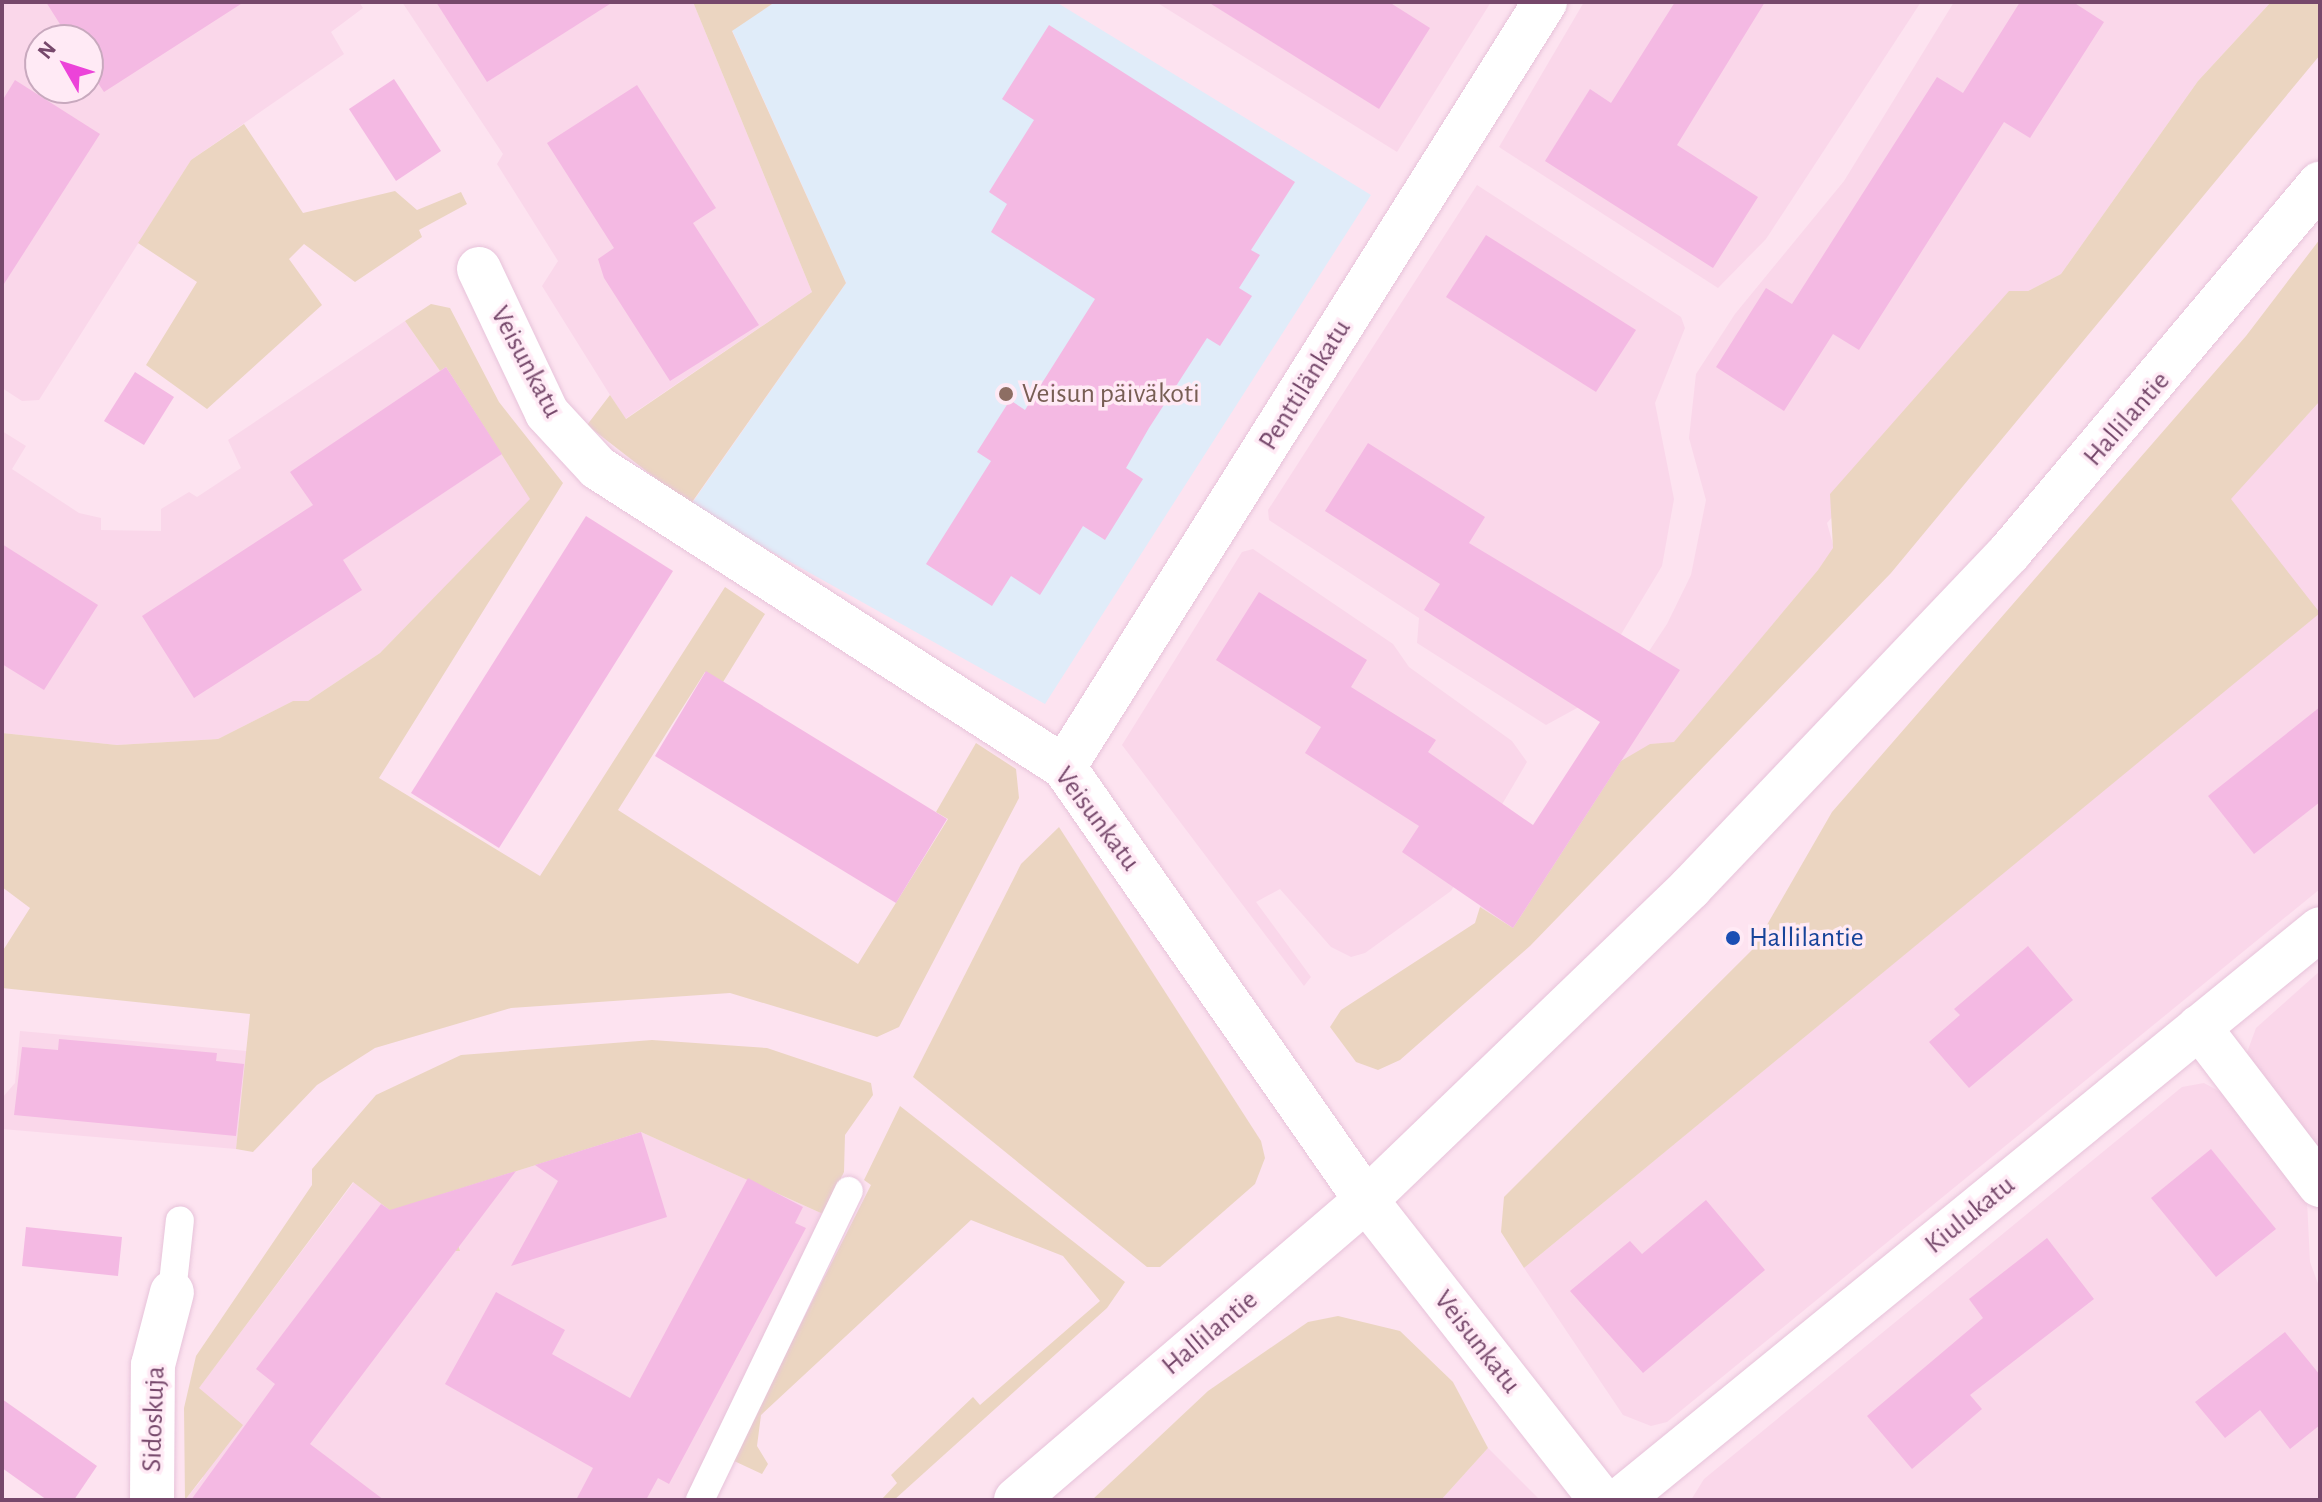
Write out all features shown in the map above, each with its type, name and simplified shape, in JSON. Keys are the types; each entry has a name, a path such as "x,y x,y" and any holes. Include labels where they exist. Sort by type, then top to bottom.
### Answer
{"street":[{"name":"Penttilänkatu","path":"1064,767 1545,2"},
{"name":"Hallilantie","path":"1016,1500 1366,1200 1588,990 1878,696 2114,436 2320,184"},
{"name":"Veisunkatu","path":"479,269 547,413 598,468 1064,767 1366,1200 1601,1500"},
{"name":"Kiulukatu","path":"1620,1500 2320,929"},
{"path":"2199,1027 2320,1185"},
{"name":"Sidoskuja","path":"152,1500 153,1365 172,1292"}],"lane":[{"path":"700,1500 849,1191"},
{"path":"172,1292 180,1220"}],"shaded area":[{"path":"2,2 359,2 363,8 331,32 344,54 191,160 39,400 22,401 2,388"},
{"path":"402,2 693,2 812,292 625,419 542,286 558,261 497,164 503,154"},
{"path":"693,2 775,2 732,31 846,283 690,505 587,425 610,395 626,419 812,292"},
{"name":"Veisun päiväkoti","path":"775,2 1056,2 1371,195 1045,704 690,506 846,283 732,30"},
{"path":"1156,2 1491,2 1397,152"},
{"path":"1584,2 1921,2 1766,239 1718,288 1499,147"},
{"path":"1954,2 2271,2 2198,81 2061,274 2028,291 1827,523 1834,548 1818,570 1674,743 1650,744 1513,928 1480,907 1667,624 1691,575 1706,500 1689,438 1696,374 1735,314 1844,181"},
{"path":"2271,2 2320,2 2320,55 1891,573 1530,946 1400,1060 1378,1070 1356,1062 1330,1027 1341,1010 1475,923 1480,907 1513,928 1621,761 1650,744 1674,742 1818,570 1833,548 1830,494 2009,291 2028,291 2061,274 2198,81"},
{"path":"244,124 303,213 395,191 417,210 461,192 467,204 419,230 422,237 355,282 304,244 289,259 322,305 207,409 146,365 197,282 138,243 191,160"},
{"path":"1477,185 1681,317 1685,328 1655,403 1674,499 1662,566 1577,708 1546,725 1417,643 1419,618 1269,520 1268,510"},
{"path":"2320,239 2320,401 2231,499 2320,613 1524,1268 1501,1232 1504,1197 1753,949 1832,812 2246,336"},
{"path":"431,304 450,308 499,402 563,483 379,778 540,876 725,587 765,614 723,682 705,672 618,810 858,964 948,819 936,812 976,743 1016,769 1019,798 899,1027 877,1037 730,993 511,1008 375,1048 317,1085 253,1152 236,1149 250,1014 2,988 2,952 30,908 2,887 2,733 117,745 218,739 293,701 308,701 380,653 530,499 446,367 440,371 405,321"},
{"path":"405,321 440,371 446,367 531,499 380,653 308,701 293,701 218,739 117,745 2,733 2,431 26,446 12,469 79,513 101,518 101,530 161,531 161,509 189,492 197,497 241,468 228,440"},
{"path":"2320,401 2320,889 1667,1422 1651,1426 1623,1415 1524,1268 2319,613 2230,499"},
{"path":"1253,549 1393,644 1409,667 1512,741 1527,762 1451,891 1365,953 1351,957 1331,947 1280,889 1256,902 1311,977 1304,986 1122,745 1242,552"},
{"path":"1059,827 1261,1141 1265,1158 1255,1184 1160,1267 1147,1267 913,1077 1021,864"},
{"path":"2320,971 2320,1159 2245,1058 2256,1028"},
{"path":"20,1031 247,1051 236,1149 2,1129 2,1098 15,1083"},
{"path":"652,1040 767,1048 871,1083 873,1095 845,1135 844,1172 823,1214 641,1132 443,1194 460,1251 443,1251 353,1182 199,1388 243,1425 185,1500 184,1408 196,1356 312,1185 312,1169 376,1095 461,1055"},
{"path":"2204,1083 2228,1096 2307,1201 2310,1262 2320,1289 2320,1500 1691,1500 1704,1479 2182,1087"},
{"path":"900,1106 1125,1282 1107,1308 894,1500 881,1500 897,1483 891,1475 973,1397 980,1405 1100,1301 1063,1256 971,1220 761,1415 757,1446 768,1464 762,1474 732,1460 871,1185 864,1180"},
{"path":"641,1132 823,1214 685,1500 185,1500 203,1478 198,1389 354,1182 460,1250 443,1194"},
{"path":"1338,1316 1400,1331 1453,1382 1488,1448 1441,1500 1092,1500 1208,1391 1308,1322"},
{"path":"1488,1448 1540,1500 1441,1500"}],"building":[{"path":"46,2 244,2 104,92 104,24 60,24"},
{"path":"436,2 613,2 487,82"},
{"path":"1208,2 1389,2 1430,28 1379,109"},
{"path":"1675,2 1765,2 1677,145 1758,197 1713,268 1545,161 1590,89 1611,103"},
{"path":"2020,2 2073,2 2104,22 2030,138 2004,122 1859,350 1833,334 1784,411 1716,367 1766,288 1792,304 1937,77 1963,93"},
{"path":"1049,25 1295,182 1251,250 1260,255 1239,288 1252,296 1220,346 1207,338 1149,428 1126,468 1143,479 1105,540 1083,526 1040,595 1011,576 992,606 926,564 991,461 977,452 1010,400 1025,410 1095,299 991,232 1007,204 989,192 1034,120 1002,99"},
{"path":"394,79 441,151 396,181 349,109"},
{"path":"15,80 24,86 24,104 53,104 100,134 2,287 2,101"},
{"path":"637,85 716,208 693,223 759,325 670,381 604,278 598,259 614,248 547,143"},
{"path":"1486,235 1636,330 1596,392 1446,297"},
{"path":"446,367 502,454 343,560 362,590 194,698 142,616 313,505 290,472"},
{"path":"135,372 174,397 144,445 104,421"},
{"path":"1368,443 1485,517 1469,543 1680,670 1513,928 1402,852 1419,826 1305,753 1321,727 1216,660 1259,592 1367,660 1351,687 1436,740 1428,752 1533,825 1600,722 1424,610 1440,584 1325,511"},
{"path":"586,516 673,571 499,848 411,793"},
{"path":"2,544 98,605 44,690 2,664"},
{"path":"706,671 947,819 896,903 655,756"},
{"path":"2320,707 2320,802 2254,854 2208,796"},
{"path":"2028,946 2073,1000 1969,1088 1929,1042 1960,1015 1954,1009"},
{"path":"59,1039 217,1053 216,1061 244,1064 236,1136 14,1115 22,1047 58,1050"},
{"path":"641,1132 667,1217 511,1266 558,1181 535,1165"},
{"path":"2211,1149 2276,1229 2216,1277 2151,1198"},
{"path":"516,1171 310,1444 384,1500 191,1500 275,1384 256,1369 381,1204 390,1210"},
{"path":"748,1178 803,1207 795,1223 806,1228 669,1484 658,1478 646,1500 576,1500 593,1468 445,1384 496,1292 565,1330 552,1354 630,1398"},
{"path":"1706,1200 1765,1270 1643,1373 1570,1291 1630,1241 1642,1254"},
{"path":"26,1227 122,1237 118,1276 22,1266"},
{"path":"2047,1238 2094,1299 1970,1395 1982,1409 1912,1469 1867,1416 1983,1318 1969,1299"},
{"path":"2285,1332 2320,1375 2320,1425 2290,1449 2260,1410 2225,1438 2195,1402"},
{"path":"2,1399 97,1466 74,1500 47,1500 2,1468"}],"place":[{"name":"Veisun päiväkoti","path":"1006,394"},
{"name":"Hallilantie","path":"1733,938"}]}
